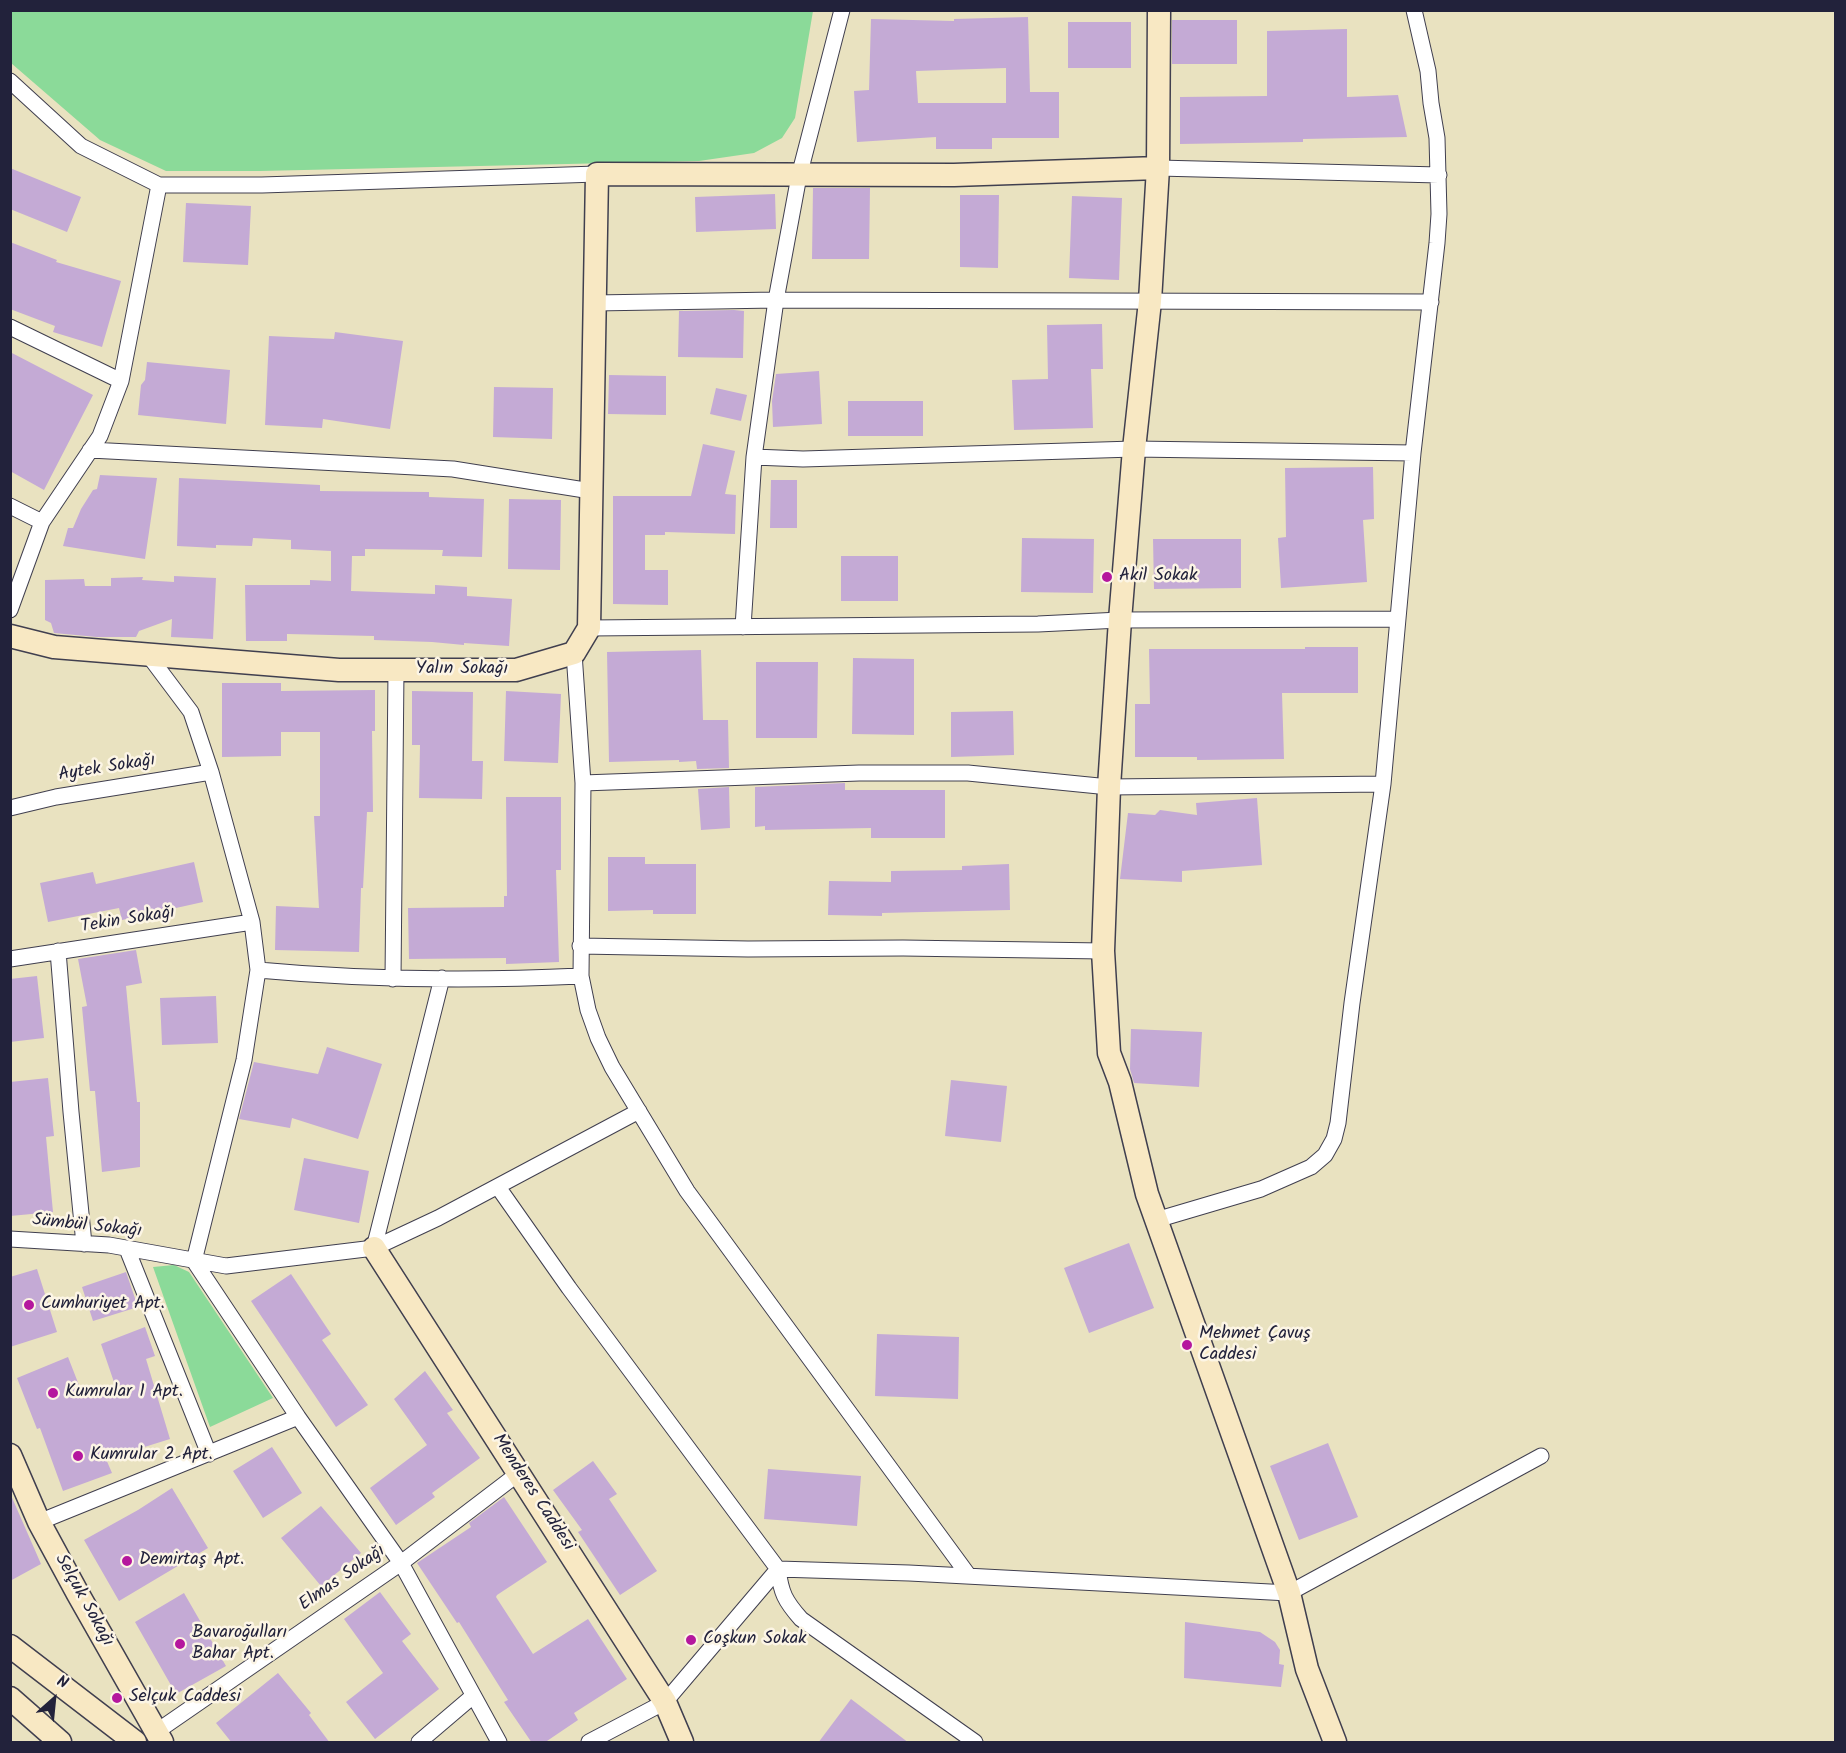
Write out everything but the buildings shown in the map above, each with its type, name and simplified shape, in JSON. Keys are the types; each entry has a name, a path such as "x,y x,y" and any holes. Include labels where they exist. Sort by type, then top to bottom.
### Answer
{"street":[{"path":"743,627 753,457 776,300 800,176 842,10"},
{"path":"1159,10 1158,168 1150,302 1134,449 1109,787 1103,951 1108,1053 1120,1082 1147,1194 1289,1593 1306,1669 1335,1743"},
{"path":"1156,1220 1261,1188 1311,1167 1325,1155 1334,1140 1338,1123 1352,1003 1383,784 1413,453 1438,233 1437,138 1428,71 1414,10"},
{"path":"10,81 81,147 159,185 262,185 597,174 954,175 1158,168 1438,175"},
{"path":"597,174 589,628 574,653 583,783 581,976 588,1010 612,1067 687,1191 969,1576"},
{"path":"10,610 42,522 100,436 122,381 159,185"},
{"path":"594,303 776,300 1431,302"},
{"path":"10,327 122,381"},
{"path":"753,457 803,459 1134,449 1413,453"},
{"path":"90,450 453,469 591,491"},
{"path":"10,506 42,522"},
{"path":"589,628 1038,624 1120,620 1398,619"},
{"name":"Yalın Sokağı","path":"10,636 54,647 339,670 516,670 574,653"},
{"path":"149,656 191,712 211,772 252,922 258,970 244,1060 194,1261 298,1417 401,1563 499,1743"},
{"path":"393,979 396,670"},
{"name":"Aytek Sokağı","path":"10,808 56,797 211,772"},
{"path":"583,783 859,773 968,773 1109,787 1383,784"},
{"name":"Tekin Sokağı","path":"10,959 252,922"},
{"path":"580,946 748,950 903,948 1103,951"},
{"path":"58,951 70,1112 84,1244"},
{"path":"258,970 393,979 581,976"},
{"path":"374,1248 442,978"},
{"name":"Sümbül Sokağı","path":"10,1239 109,1245 226,1266 374,1248 498,1187 639,1111"},
{"path":"498,1187 569,1288 778,1569 781,1592 789,1605 801,1619 971,1741"},
{"name":"Menderes Caddesi","path":"374,1248 664,1701 686,1742"},
{"path":"127,1249 209,1454"},
{"path":"39,1522 298,1417"},
{"name":"Selçuk Sokağı","path":"10,1455 39,1522 159,1737"},
{"path":"778,1569 969,1576 1289,1593 1541,1456"},
{"name":"Elmas Sokağı","path":"159,1737 401,1563 519,1473"},
{"path":"589,1743 664,1701 778,1569"},
{"path":"10,1646 135,1743"},
{"path":"419,1743 474,1696"},
{"path":"10,1698 60,1743"}],"green space":[{"path":"11,11 813,11 795,118 782,138 754,153 699,161 166,171 100,140 11,63"},
{"path":"174,1265 189,1272 273,1398 210,1427 153,1267"}],"place":[{"name":"Akil Sokak","path":"1107,577"},
{"name":"Cumhuriyet Apt.","path":"29,1305"},
{"name":"Mehmet Çavuş Caddesi","path":"1187,1345"},
{"name":"Kumrular 1 Apt.","path":"53,1393"},
{"name":"Kumrular 2 Apt.","path":"78,1456"},
{"name":"Demirtaş Apt.","path":"127,1561"},
{"name":"Coşkun Sokak","path":"691,1640"},
{"name":"Bavaroğulları Bahar Apt.","path":"180,1644"},
{"name":"Selçuk Caddesi","path":"117,1698"}]}
